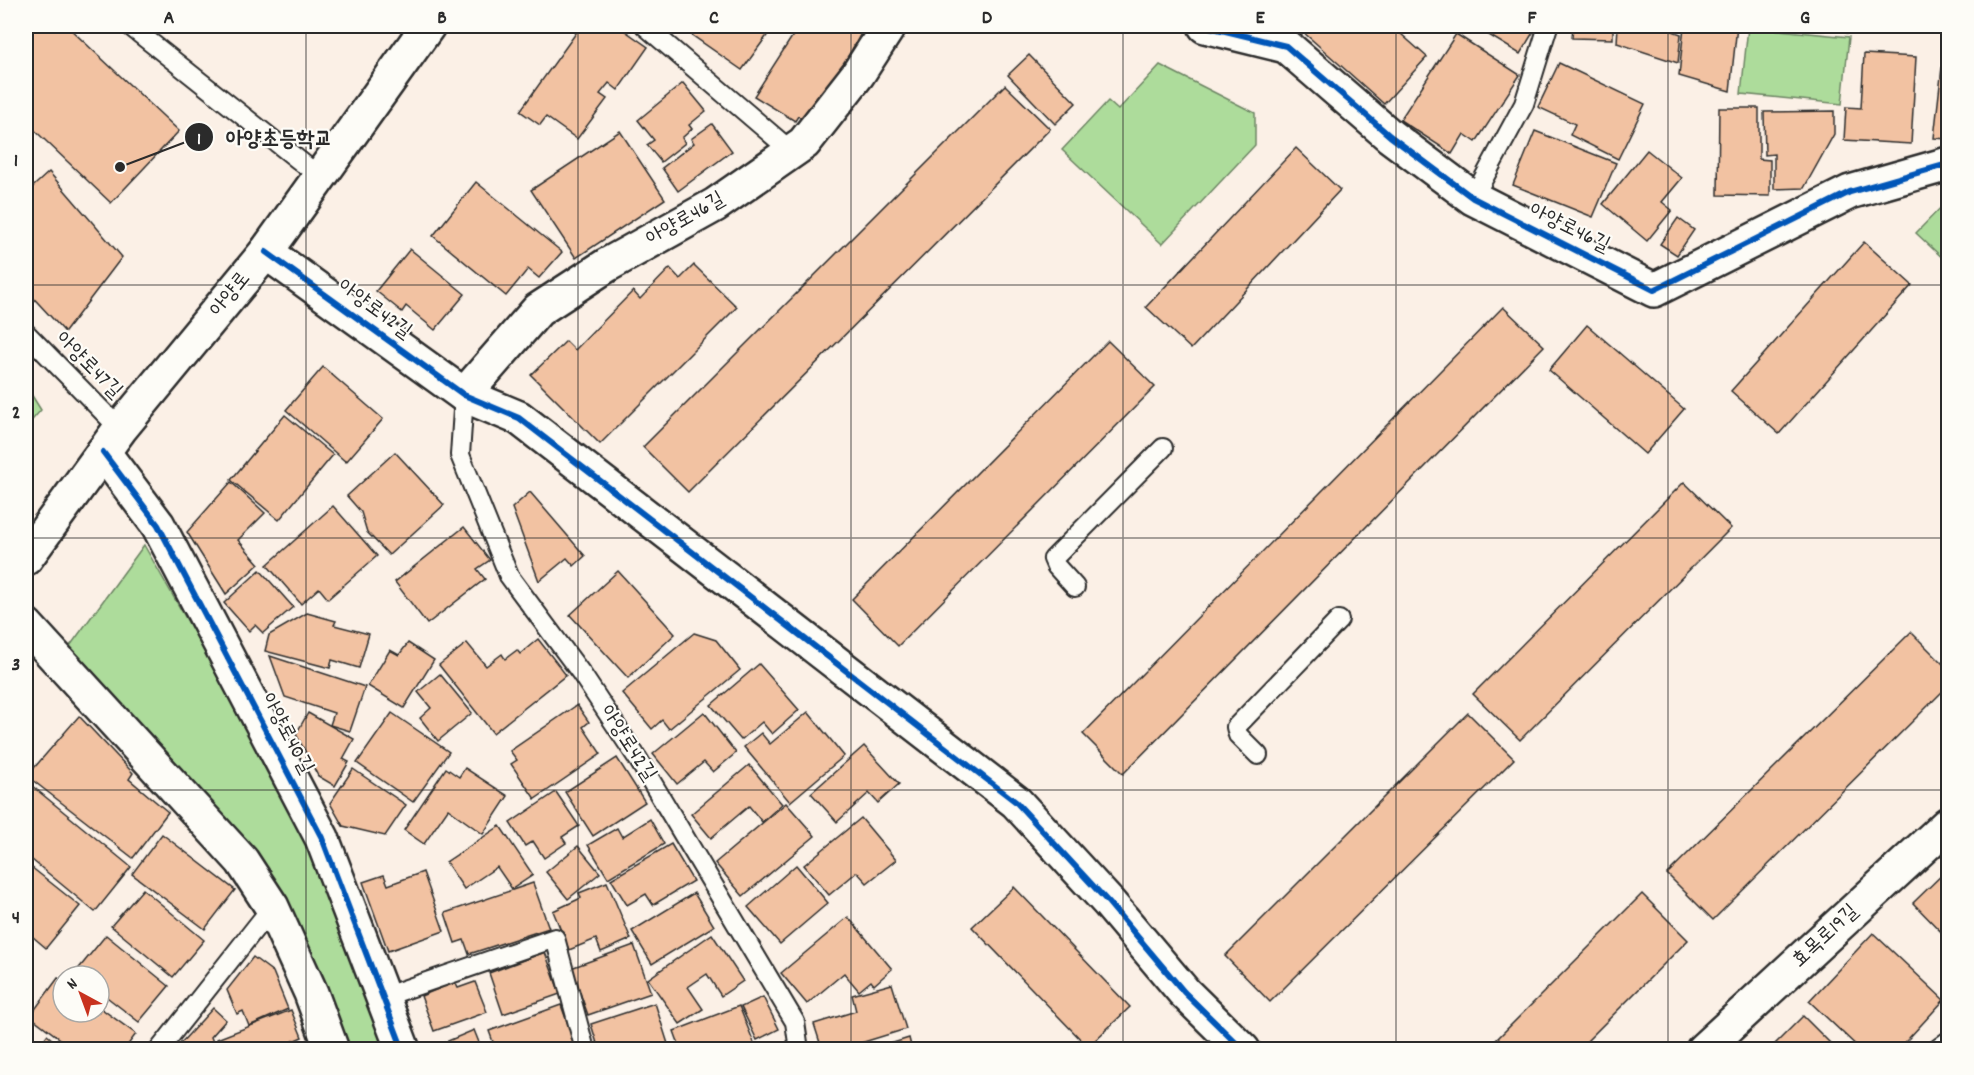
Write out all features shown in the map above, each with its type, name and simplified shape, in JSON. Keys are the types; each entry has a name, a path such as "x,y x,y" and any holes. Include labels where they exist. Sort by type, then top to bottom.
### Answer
{"street":[{"name":"아양로","path":"26,558 112,441 266,252 428,26"},
{"name":"아양로46길","path":"464,395 538,310 607,265 715,205 804,143 851,83 889,26"},
{"name":"아양로46길","path":"1204,26 1244,30 1286,46 1390,136 1473,198 1654,290 1850,192 1948,164"},
{"name":"아양로42길","path":"266,252 464,395"},
{"path":"464,395 519,418 1016,802 1109,903 1184,992 1244,1050"},
{"name":"아양로40길","path":"112,441 322,838 404,1050"},
{"path":"26,625 242,861 272,907 311,993 332,1050"},
{"name":"효목로19길","path":"1703,1050 1948,824"}],"lane":[{"path":"130,26 320,177"},
{"path":"645,26 791,151"},
{"path":"1473,198 1524,104 1548,26"},
{"name":"아양로47길","path":"26,333 112,441"},
{"name":"아양로42길","path":"464,395 460,455 509,576 581,673 638,759 795,1022 799,1050"},
{"path":"1075,587 1056,566 1053,559 1163,448"},
{"path":"1258,755 1238,735 1236,728 1339,620"},
{"path":"159,1050 272,907"},
{"path":"383,997 555,938 585,1050"},
{"path":"1936,1050 1948,1041"}],"green space":[{"path":"1748,27 1849,37 1842,104 1741,94"},
{"path":"1160,65 1255,113 1255,145 1162,244 1062,150 1108,101 1118,110"},
{"path":"1948,200 1948,263 1916,233"},
{"path":"26,386 41,410 26,427"},
{"path":"144,545 315,845 397,1049 340,1049 262,861 70,646"}],"building":[{"path":"26,26 67,26 179,131 111,203 26,122"},
{"path":"581,26 618,26 648,47 618,90 609,83 600,94 607,99 577,139 546,117 540,125 520,111"},
{"path":"690,26 774,26 742,70 686,31"},
{"path":"799,26 865,26 845,62 802,119 798,116 795,121 754,96"},
{"path":"1307,26 1392,26 1427,57 1384,104 1302,31"},
{"path":"1474,26 1537,26 1520,54"},
{"path":"1573,26 1613,26 1613,39 1572,38"},
{"path":"1618,26 1671,26 1670,30 1681,34 1678,63 1617,43"},
{"path":"1684,26 1737,26 1730,91 1679,76"},
{"path":"1847,26 1907,26 1907,32 1847,33"},
{"path":"1456,34 1520,75 1476,142 1464,134 1452,154 1400,120"},
{"path":"1864,54 1916,57 1911,144 1844,140 1846,107 1861,108"},
{"path":"1029,55 1076,103 1055,124 1008,75"},
{"path":"1943,58 1948,59 1948,139 1934,138"},
{"path":"1559,63 1645,104 1618,159 1570,135 1575,124 1538,107"},
{"path":"683,83 706,111 689,125 692,129 682,138 685,143 661,162 647,145 654,140 638,120"},
{"path":"1005,85 1050,129 688,492 643,447"},
{"path":"1719,108 1759,108 1759,159 1770,160 1770,196 1718,195"},
{"path":"1834,111 1834,134 1804,188 1774,189 1774,154 1765,155 1764,112"},
{"path":"712,124 732,151 678,191 662,168 694,143 691,139"},
{"path":"620,131 665,199 576,258 531,190"},
{"path":"1535,131 1616,163 1593,217 1513,185"},
{"path":"1296,148 1340,190 1191,349 1146,307"},
{"path":"1647,150 1682,178 1662,202 1672,210 1647,241 1603,204"},
{"path":"49,172 122,257 65,332 26,290 26,193"},
{"path":"476,182 562,252 539,278 528,269 506,296 433,236"},
{"path":"1678,218 1694,230 1677,255 1660,244"},
{"path":"1864,242 1912,285 1779,434 1731,391"},
{"path":"410,249 465,294 435,330 406,306 402,312 376,291"},
{"path":"694,265 737,307 600,444 531,375 566,341 575,350 633,291 640,299 670,268 680,279"},
{"path":"1503,307 1544,346 1123,774 1083,734"},
{"path":"1587,325 1684,409 1645,454 1549,370"},
{"path":"1108,341 1155,387 898,646 852,599"},
{"path":"323,367 383,419 346,462 286,410"},
{"path":"285,415 333,455 279,520 231,480"},
{"path":"395,452 444,505 389,555 367,532 361,512 347,496"},
{"path":"231,482 265,513 238,540 259,564 226,594 187,532"},
{"path":"1684,482 1731,528 1520,740 1473,694"},
{"path":"530,492 585,556 574,566 567,558 539,581 512,508"},
{"path":"333,506 377,556 328,599 319,588 301,604 267,565"},
{"path":"464,527 490,560 477,569 485,579 427,624 395,582"},
{"path":"260,570 293,607 263,633 255,625 249,631 224,603"},
{"path":"618,571 675,634 628,678 570,615"},
{"path":"307,613 336,621 334,625 369,634 359,668 332,660 330,668 265,651 269,635"},
{"path":"1911,632 1948,669 1948,686 1713,920 1667,874"},
{"path":"694,633 716,640 740,670 669,729 662,720 652,729 622,693"},
{"path":"538,639 566,675 493,733 439,665 467,643 486,666 502,654 505,659 517,650 520,654"},
{"path":"408,643 434,660 404,708 368,686 390,650 399,655"},
{"path":"270,656 365,687 350,731 330,725 334,713 285,697"},
{"path":"759,664 799,710 772,734 762,722 741,740 711,705"},
{"path":"440,674 472,713 438,741 420,718 431,708 418,692"},
{"path":"577,705 589,722 583,727 601,754 535,799 511,764 517,760 510,751"},
{"path":"704,712 736,753 713,772 704,762 677,784 653,754"},
{"path":"808,712 844,756 790,802 744,747 761,733 770,744"},
{"path":"308,713 354,739 343,759 349,762 335,786 318,776 296,734"},
{"path":"392,713 449,752 413,802 357,763"},
{"path":"1468,713 1514,759 1270,1002 1225,956"},
{"path":"79,716 133,773 129,779 168,812 133,858 27,776"},
{"path":"864,746 899,784 878,803 869,793 837,822 811,793"},
{"path":"617,758 645,802 593,836 565,792"},
{"path":"749,765 782,804 762,822 749,806 711,838 691,814"},
{"path":"446,768 459,777 465,768 508,796 483,834 448,809 424,844 404,830"},
{"path":"353,769 406,805 385,836 343,826 330,803"},
{"path":"26,781 131,867 95,912 26,855"},
{"path":"556,792 579,826 562,837 566,843 544,858 533,841 525,846 510,823"},
{"path":"786,803 815,836 743,896 715,863"},
{"path":"861,818 896,860 867,883 857,872 829,895 804,865"},
{"path":"650,819 664,844 608,878 588,845 617,828 622,837"},
{"path":"500,826 533,875 512,889 497,867 464,889 446,862"},
{"path":"162,834 235,890 205,929 132,874"},
{"path":"671,844 693,881 653,905 646,894 627,905 611,879"},
{"path":"578,846 600,873 568,899 546,872"},
{"path":"26,863 80,906 46,948 26,931"},
{"path":"796,865 828,903 780,944 748,907"},
{"path":"1948,869 1948,937 1947,938 1913,903"},
{"path":"423,872 444,931 388,951 363,882 384,875 388,885"},
{"path":"607,882 631,939 601,952 596,939 569,950 553,911 581,898 579,893"},
{"path":"533,883 549,928 469,954 464,940 455,943 445,913"},
{"path":"1014,887 1130,1007 1088,1047 972,927"},
{"path":"143,889 204,940 173,977 111,926"},
{"path":"694,893 714,926 652,964 632,931"},
{"path":"1642,894 1688,940 1578,1050 1486,1050"},
{"path":"848,917 892,969 874,985 871,981 859,991 844,973 807,1004 781,973"},
{"path":"1873,933 1944,1000 1898,1050 1861,1050 1809,1001"},
{"path":"712,934 743,981 721,996 707,974 688,987 703,1009 680,1024 648,979"},
{"path":"106,935 169,986 139,1022 111,1000 111,964 82,964"},
{"path":"634,945 651,993 588,1015 571,968"},
{"path":"545,952 560,994 503,1014 489,973"},
{"path":"253,957 273,972 288,1009 249,1026 243,1011 237,1014 227,990"},
{"path":"455,982 458,988 475,982 487,1012 434,1031 421,996"},
{"path":"892,984 906,1029 838,1050 832,1050 830,1043 821,1046 814,1024 856,1011 852,995"},
{"path":"51,988 51,1024 111,1024 111,1016 136,1034 124,1050 75,1050 30,1016"},
{"path":"763,997 779,1029 757,1040 741,1007"},
{"path":"655,1003 669,1047 599,1050 591,1024"},
{"path":"561,1005 575,1044 561,1050 496,1050 489,1031"},
{"path":"739,1006 755,1045 744,1050 681,1050 674,1031"},
{"path":"213,1008 226,1020 211,1037 216,1050 186,1050 180,1044"},
{"path":"291,1010 302,1037 272,1050 221,1050 217,1039"},
{"path":"1803,1016 1837,1050 1769,1050"},
{"path":"474,1030 482,1050 429,1049"},
{"path":"47,1035 65,1050 36,1050"},
{"path":"909,1038 912,1050 871,1050"}],"cycle path":[{"path":"1205,26 1286,46 1390,136 1473,198 1654,290 1850,192 1948,164"},
{"path":"266,252 464,395 519,418 1016,802 1109,903 1184,992 1243,1050"},
{"path":"103,452 158,525 322,838 403,1050"}],"place":[{"name":"아양초등학교","path":"120,167"}]}
